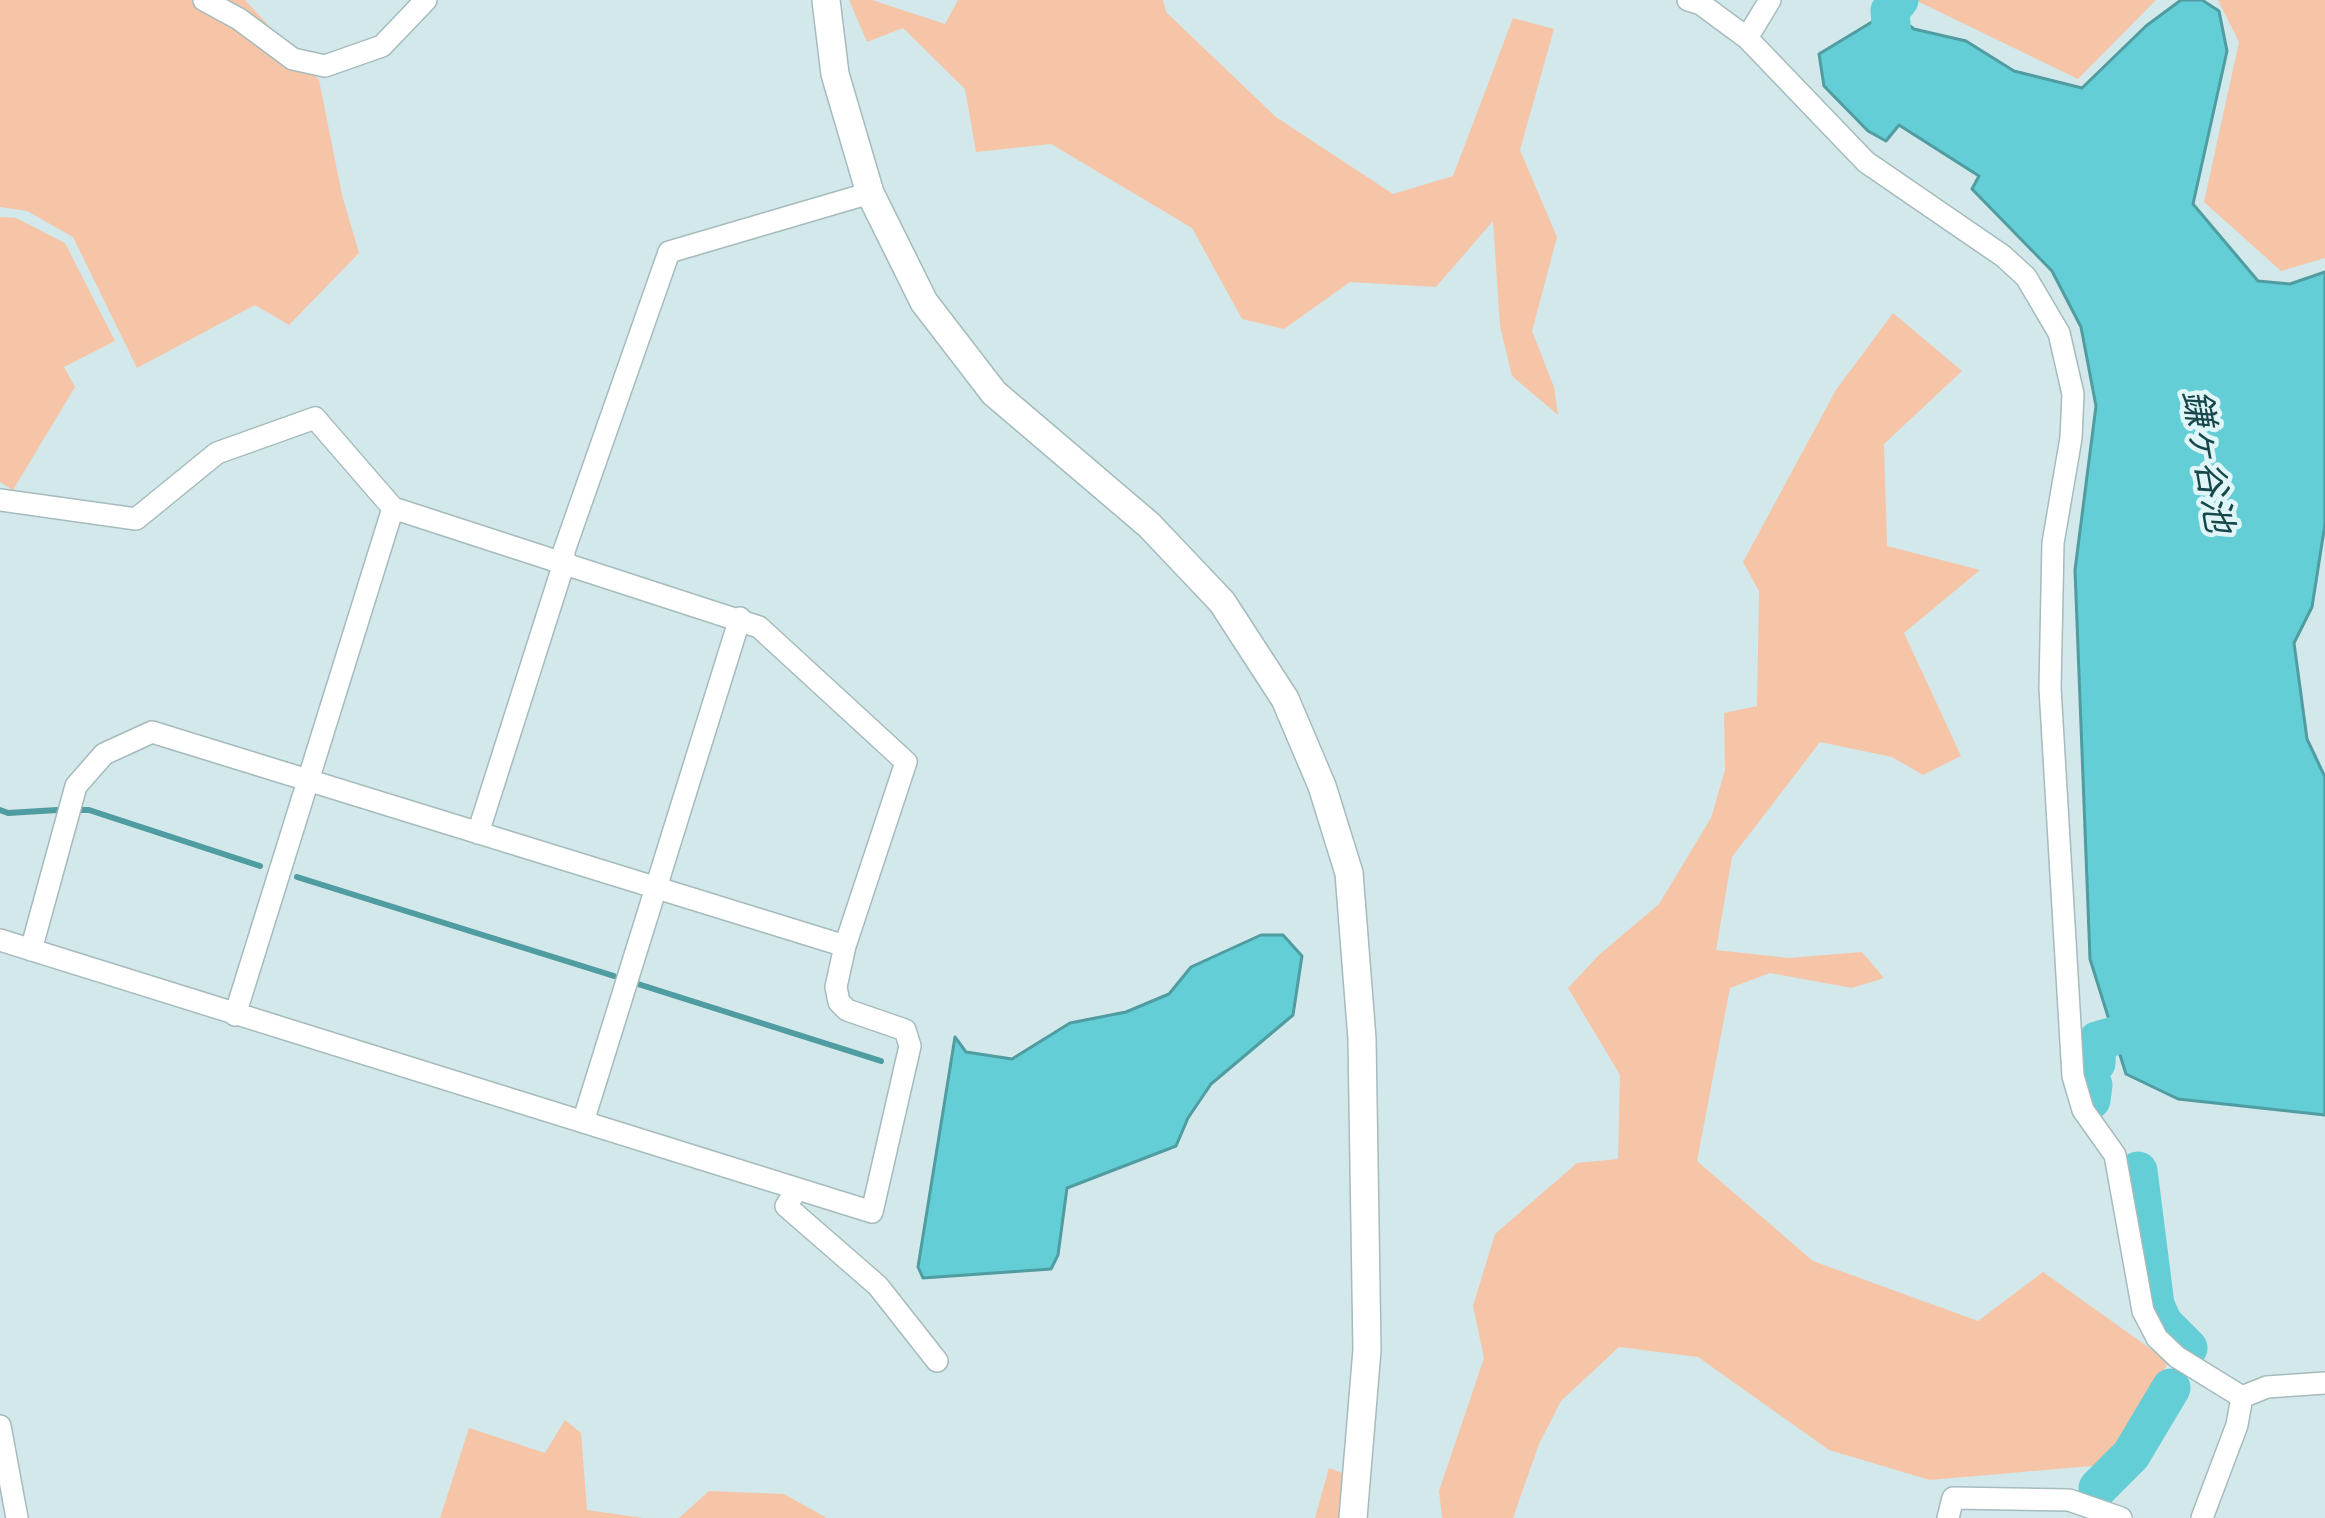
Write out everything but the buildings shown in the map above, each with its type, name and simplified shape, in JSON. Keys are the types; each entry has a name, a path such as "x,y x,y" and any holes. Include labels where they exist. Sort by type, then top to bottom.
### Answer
{"street":[{"path":"204,0 293,59 325,66 382,46 426,0"},
{"path":"826,0 835,74 870,193 924,302 994,393 1149,525 1222,602 1285,699 1322,786 1348,873 1362,1039 1367,1350 1353,1518"},
{"path":"1688,0 1701,4 1747,38 1866,162 2026,277 2059,333 2073,394 2072,438 2053,543 2050,688 2073,1076 2084,1110 2115,1156 2143,1311 2157,1338 2177,1357 2242,1397"},
{"path":"1747,38 1770,0"},
{"path":"478,833 564,551 669,251 870,193"},
{"path":"0,500 136,519 217,453 315,418 393,508 759,627 906,762 836,987 839,1003 847,1010 905,1030 910,1046 872,1212 0,940"},
{"path":"235,1015 393,508"},
{"path":"584,1122 740,618"},
{"path":"31,950 76,786 104,754 152,732 845,946"},
{"path":"796,1191 786,1205 878,1286 937,1361"},
{"path":"2242,1397 2266,1387 2325,1383"},
{"path":"2202,1518 2237,1425 2242,1397"},
{"path":"0,1426 17,1518"},
{"path":"1948,1518 1954,1498 2069,1500 2121,1518"}],"shaded area":[{"path":"0,0 245,0 319,80 359,253 289,325 255,305 137,368 73,237 27,211 0,207"},
{"path":"849,0 872,0 945,24 958,0 1163,0 1166,12 1276,117 1393,194 1453,176 1513,18 1554,29 1520,150 1557,237 1532,331 1554,387 1558,415 1512,376 1500,326 1493,221 1436,287 1350,282 1284,329 1242,319 1192,228 1051,144 976,152 965,89 903,28 867,42"},
{"path":"1915,0 2156,0 2078,79"},
{"path":"2218,0 2325,0 2325,258 2281,271 2204,202 2239,42"},
{"path":"0,217 16,218 65,243 115,341 64,367 75,387 13,490 0,482"},
{"path":"1893,313 1962,371 1884,444 1887,546 1980,570 1904,633 1961,756 1923,775 1892,757 1820,742 1732,857 1716,950 1789,958 1862,952 1884,978 1852,988 1770,973 1730,988 1697,1161 1813,1261 1978,1321 2043,1272 2169,1362 2103,1465 1930,1480 1829,1450 1698,1357 1619,1347 1561,1401 1539,1444 1513,1518 1442,1518 1439,1491 1484,1358 1473,1306 1495,1234 1577,1163 1618,1159 1620,1075 1568,988 1659,904 1711,818 1725,770 1724,713 1757,706 1759,591 1743,562 1836,390"},
{"path":"565,1420 581,1433 587,1510 643,1518 440,1518 469,1428 545,1453"},
{"path":"1329,1468 1345,1474 1339,1518 1315,1518"},
{"path":"709,1491 784,1494 827,1518 679,1518"}],"water":[{"path":"2181,0 2202,0 2219,11 2227,51 2193,204 2258,281 2290,284 2325,272 2325,524 2312,607 2294,643 2307,739 2325,777 2325,1115 2178,1099 2126,1074 2090,959 2075,570 2096,406 2081,327 2052,271 1972,189 1979,176 1899,125 1886,141 1868,131 1824,86 1819,54 1890,11 1914,29 1966,41 2014,71 2082,88 2146,26"},
{"path":"1261,935 1283,935 1302,956 1293,1015 1211,1084 1176,1146 1067,1188 1058,1255 1051,1269 923,1278 918,1267 955,1037 966,1052 1012,1059 1070,1023 1126,1012 1169,994 1191,967"}],"waterway":[{"name":"鎌ヶ谷池","path":"1894,63 1890,11 1899,0"},
{"path":"0,810 57,810"},
{"path":"77,810 260,866"},
{"path":"297,877 614,976"},
{"path":"638,984 881,1061"},
{"name":"鎌ヶ谷池","path":"2096,1063 2097,1041 2163,1022"},
{"name":"鎌ヶ谷池","path":"2091,1100 2093,1085"},
{"path":"2138,1171 2155,1305 2163,1323 2188,1348"},
{"path":"2098,1488 2131,1455 2171,1388"}]}
